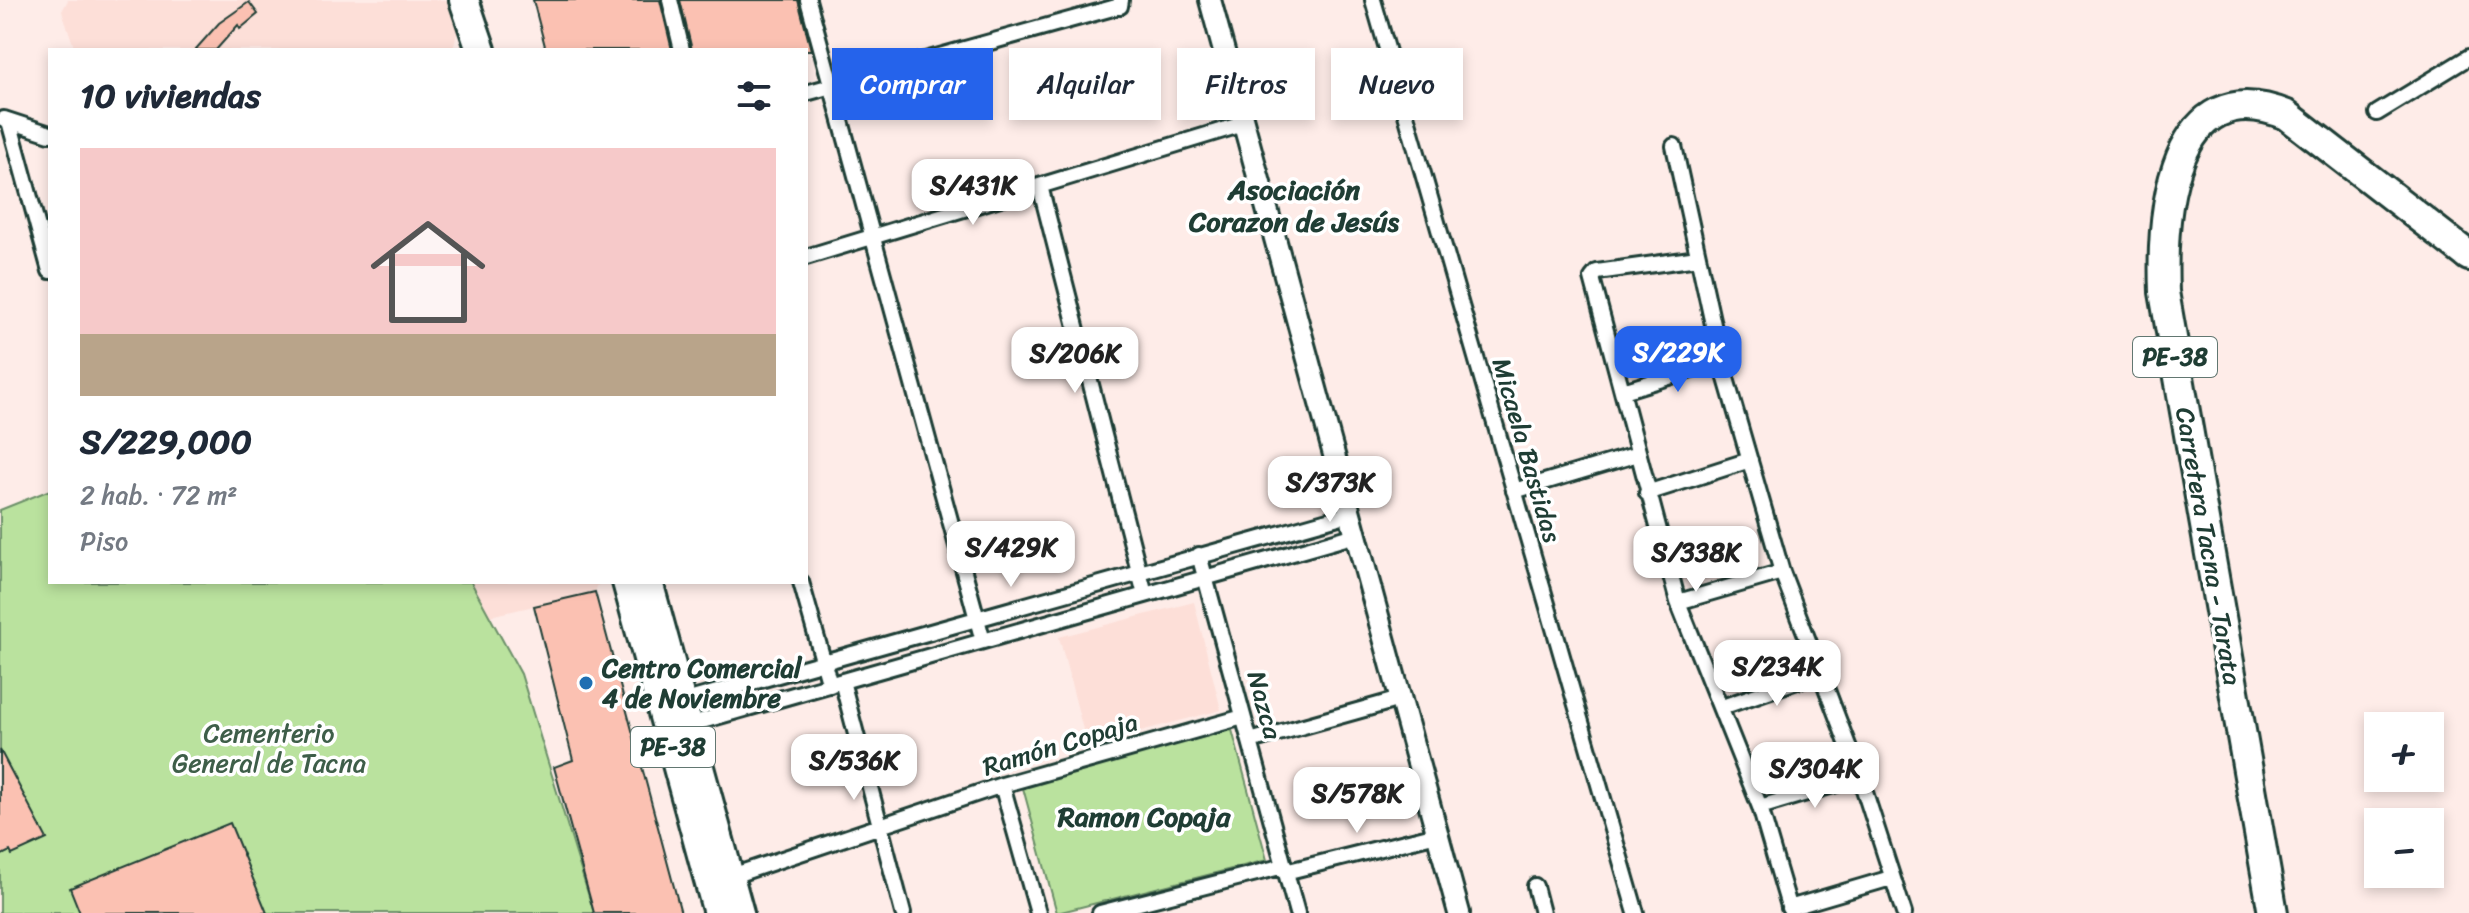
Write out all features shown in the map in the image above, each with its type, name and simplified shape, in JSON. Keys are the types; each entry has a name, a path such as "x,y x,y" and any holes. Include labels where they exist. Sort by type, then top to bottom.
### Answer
{"highway":[{"path":"464,0 482,46"},
{"path":"482,46 485,0"},
{"name":"Carretera Tacna - Tarata","path":"2273,913 2164,292 2164,229 2181,152 2196,129 2218,113 2244,106 2273,109 2287,115 2469,256"},
{"name":"PE-38","path":"628,584 720,879 739,913"},
{"name":"PE-38","path":"649,584 685,713 720,879 718,913"}],"street":[{"path":"670,0 682,48"},
{"path":"808,0 832,82"},
{"path":"1210,0 1459,913"},
{"name":"Micaela Bastidas","path":"1373,0 1636,913"},
{"path":"963,48 1121,3"},
{"path":"2377,113 2469,57"},
{"path":"808,92 832,85"},
{"path":"4,119 48,133"},
{"path":"4,119 48,264"},
{"path":"843,120 983,641"},
{"path":"808,256 1243,124"},
{"path":"1674,146 1721,361 1782,572 1860,777 1904,913"},
{"path":"1040,186 1145,595"},
{"path":"1698,258 1593,274 1647,493 1678,602 1760,807 1790,910 1891,878"},
{"path":"1623,391 1721,361"},
{"path":"1514,491 1638,454"},
{"path":"1647,493 1750,460"},
{"path":"685,713 821,662 1349,514"},
{"path":"685,713 836,683 1356,535"},
{"name":"Nazca","path":"1199,555 1297,913"},
{"path":"1678,602 1782,572"},
{"path":"802,584 821,662 836,683 903,913"},
{"path":"1722,707 1820,673"},
{"path":"1250,741 1400,699"},
{"name":"Ramón Copaja","path":"720,879 1002,785 1243,717"},
{"path":"1760,807 1860,777"},
{"path":"1002,785 1038,913"},
{"path":"1100,913 1437,834"},
{"path":"1535,886 1542,913"}],"shaded area":[{"path":"68,0 448,0 458,29 453,48 74,48 62,11"},
{"path":"472,584 598,584 595,592 490,616"},
{"path":"1194,602 1221,710 1087,745 1059,637"}],"green space":[{"name":"Cementerio General de Tacna","path":"48,491 48,584 472,584 521,674 594,913 0,913 0,510"},
{"path":"1232,730 1267,860 1057,913 1023,788 1025,782"}],"building":[{"path":"533,0 660,0 672,48 545,48"},
{"path":"680,0 798,0 811,50 808,48 692,48"},
{"path":"249,2 258,14 240,29 238,25 218,48 197,48 219,23"},
{"name":"Centro Comercial 4 de Noviembre","path":"595,592 681,913 594,913 554,767 573,760 534,606"},
{"path":"0,750 47,839 12,855 10,851 0,856"},
{"path":"230,823 267,913 80,913 70,888"}],"place":[{"name":"Centro Comercial 4 de Noviembre","path":"586,683"}],"district":[{"name":"Asociación Corazon de Jesús","path":"1294,205"},
{"name":"Ramon Copaja","path":"1144,816"}]}
